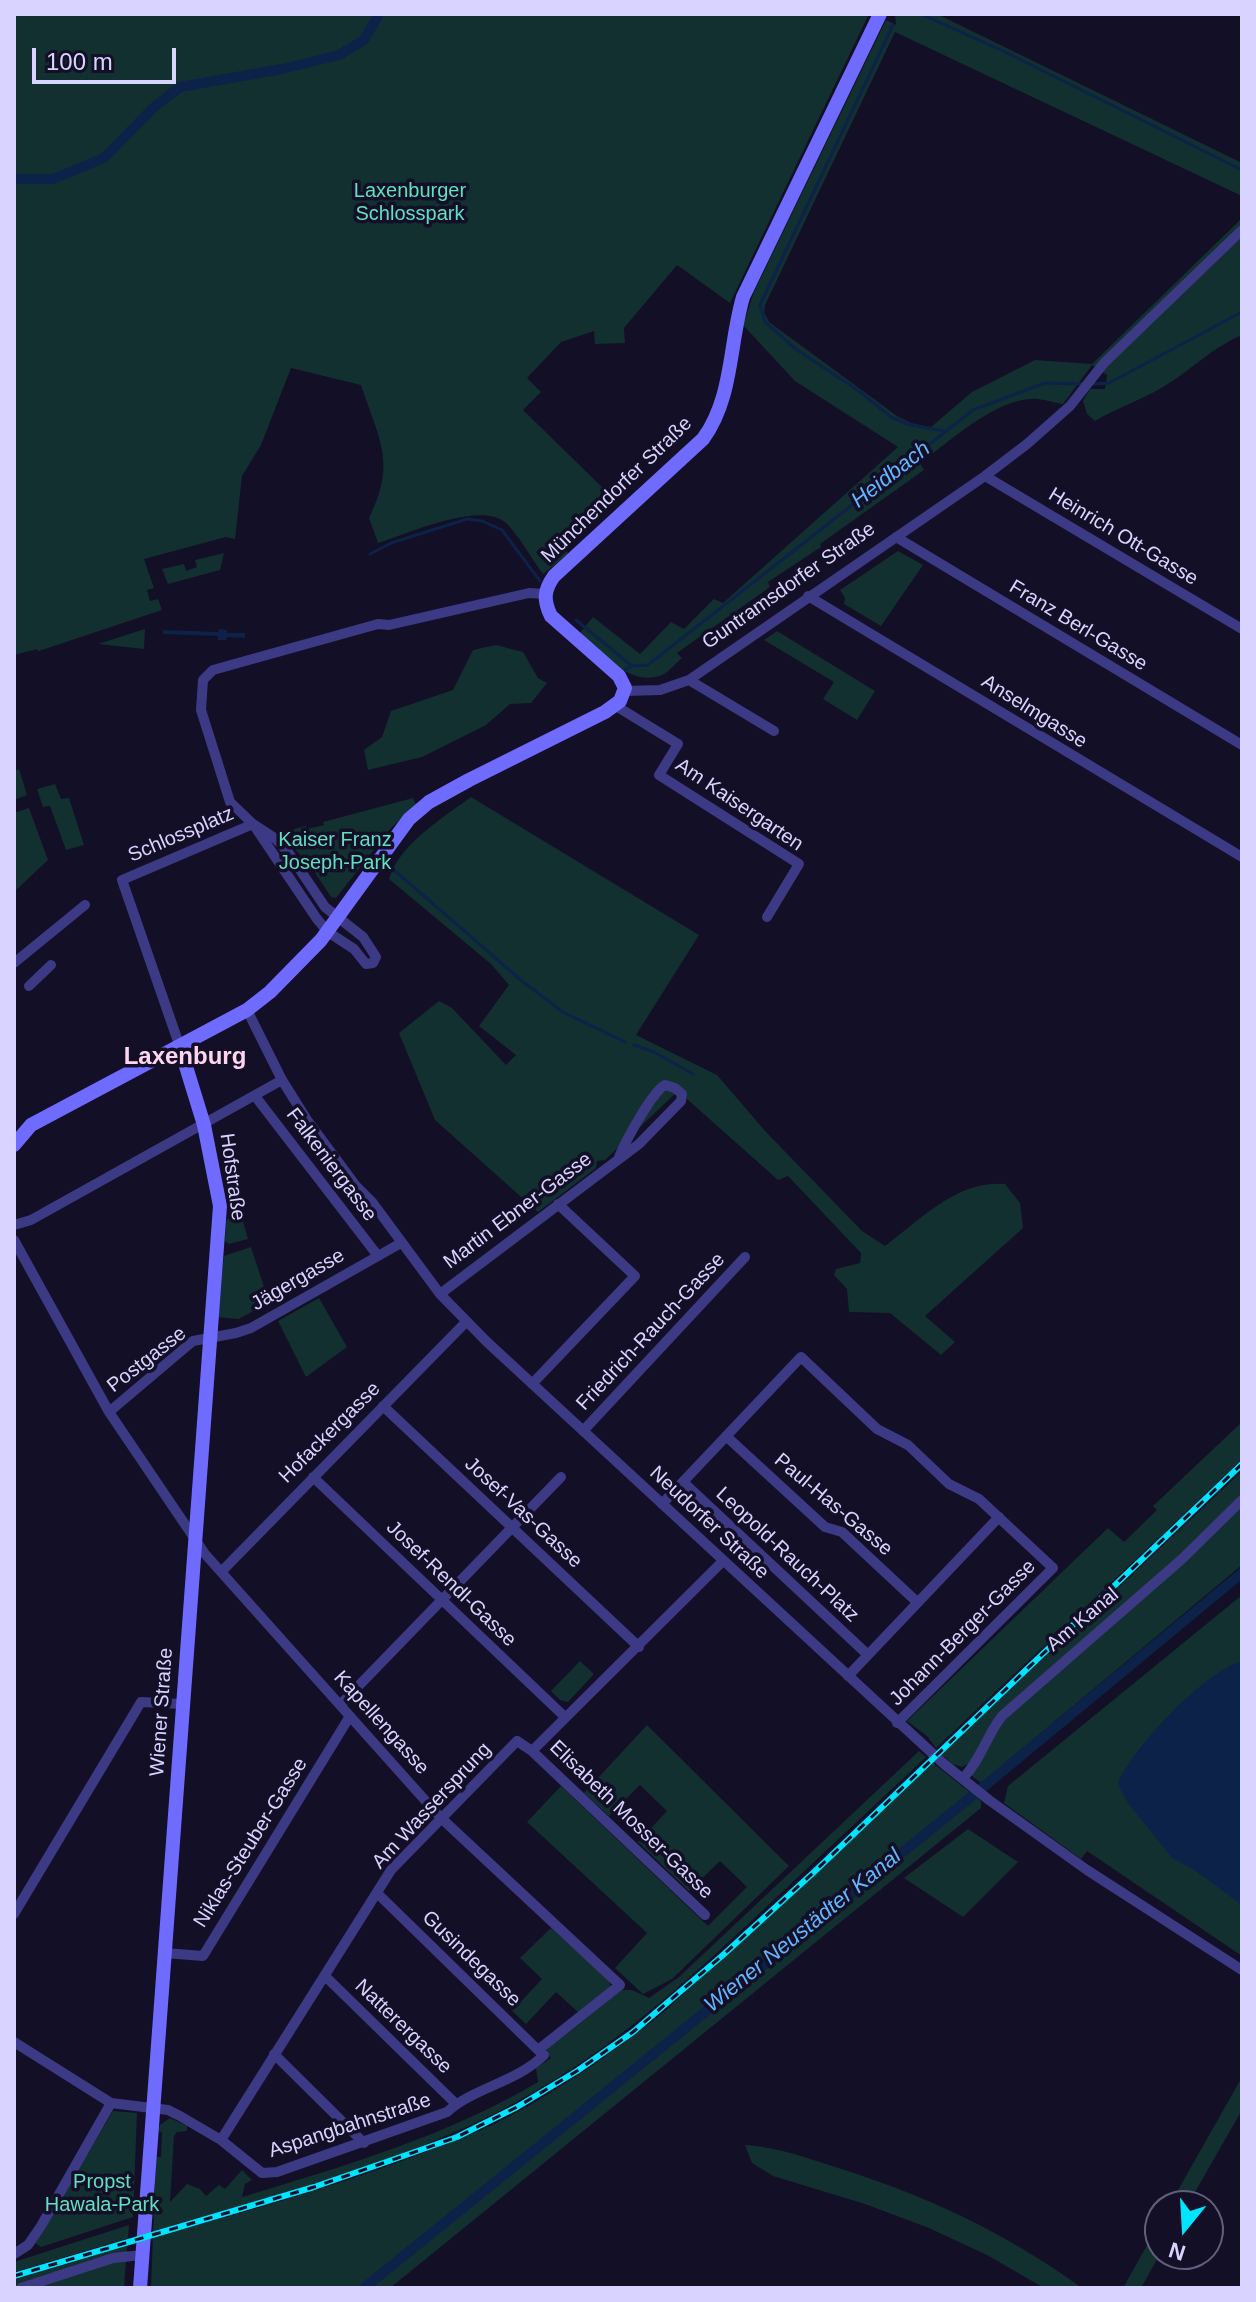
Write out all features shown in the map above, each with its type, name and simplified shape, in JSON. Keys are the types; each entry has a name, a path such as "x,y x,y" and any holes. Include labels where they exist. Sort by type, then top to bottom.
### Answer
{"main road":[{"name":"Münchendorfer Straße","path":"545,594 554,576 703,439 711,428 723,402 732,341 743,297 880,14"},
{"path":"14,1145 31,1125 247,1010 287,976 328,932 409,819 429,802 616,706 624,691 619,676 551,616 544,603 545,594"},
{"name":"Hofstraße","path":"180,1047 204,1125 220,1206 195,1540"},
{"name":"Wiener Straße","path":"140,2288 195,1540"}],"street":[{"name":"Guntramsdorfer Straße","path":"624,691 660,690 689,680 985,476 1070,406 1093,375 1240,232"},
{"name":"Heinrich Ott-Gasse","path":"985,476 1242,629"},
{"name":"Franz Berl-Gasse","path":"896,537 1242,745"},
{"name":"Münchendorfer Straße","path":"253,824 230,802 201,710 203,680 213,670 378,624 389,625 529,593 545,594"},
{"name":"Anselmgasse","path":"808,596 1242,857"},
{"path":"689,680 774,731"},
{"name":"Am Kaisergarten","path":"616,706 678,744 659,775 799,864 767,917"},
{"path":"253,824 276,839 288,852 325,907 367,941 376,957 373,963 366,964 354,949 328,932 253,824"},
{"name":"Schlossplatz","path":"122,880 253,824"},
{"name":"Hofstraße","path":"122,880 180,1047"},
{"path":"14,963 85,905"},
{"path":"29,986 51,965"},
{"name":"Neudorfer Straße","path":"247,1010 282,1080 307,1120 440,1294 466,1322 897,1723 972,1786 1087,1870 1242,1970"},
{"path":"14,1225 31,1220 282,1080"},
{"name":"Martin Ebner-Gasse","path":"440,1294 558,1204 619,1157 649,1133 681,1101 682,1094 665,1085 657,1089 644,1115 628,1133 619,1157"},
{"name":"Falkeniergasse","path":"255,1096 378,1256"},
{"path":"532,1384 635,1276 558,1204"},
{"path":"14,1240 109,1412 195,1540"},
{"name":"Jägergasse","path":"208,1339 251,1328 401,1243"},
{"name":"Friedrich-Rauch-Gasse","path":"583,1431 745,1257"},
{"name":"Hofackergasse","path":"222,1571 466,1322"},
{"name":"Postgasse","path":"109,1412 193,1341 208,1339"},
{"path":"662,1504 801,1357 877,1429 908,1445 949,1484 979,1499 999,1517 848,1676"},
{"name":"Josef-Vas-Gasse","path":"383,1406 639,1647"},
{"name":"Paul-Has-Gasse","path":"726,1436 825,1527 842,1532 917,1602"},
{"name":"Josef-Rendl-Gasse","path":"313,1477 565,1717"},
{"path":"340,1705 561,1477"},
{"name":"Leopold-Rauch-Platz","path":"683,1482 867,1654"},
{"name":"Am Kanal","path":"963,1778 1002,1716 1182,1559 1242,1500"},
{"name":"Johann-Berger-Gasse","path":"897,1723 1053,1568 999,1517"},
{"name":"Kapellengasse","path":"195,1540 440,1817 620,1985"},
{"path":"532,1751 723,1561"},
{"path":"14,1914 141,1702 182,1704"},
{"name":"Niklas-Steuber-Gasse","path":"165,1953 203,1956 350,1716"},
{"name":"Am Wassersprung","path":"221,2140 391,1870 517,1741 532,1751"},
{"name":"Elisabeth Mosser-Gasse","path":"532,1751 705,1915"},
{"name":"Gusindegasse","path":"378,1894 538,2050"},
{"name":"Natterergasse","path":"325,1976 456,2104"},
{"name":"Aspangbahnstraße","path":"111,2103 154,2108 180,2116 221,2140 262,2173 277,2172 447,2112 456,2104 537,2062 544,2055 538,2050 620,1985"},
{"path":"14,2042 111,2103 28,2245 14,2254"},
{"path":"274,2054 364,2143"},
{"path":"21,2288 113,2258 143,2255"}],"green space":[{"name":"Laxenburger Schlosspark","path":"14,14 869,14 730,303 677,265 624,328 625,343 595,344 594,331 561,342 527,378 541,392 523,410 607,492 563,535 568,554 543,574 506,523 495,517 480,515 444,521 378,543 369,518 384,466 379,436 361,385 291,368 261,445 242,476 235,539 226,537 144,559 154,588 147,590 150,601 158,599 162,610 45,649 14,655"},
{"path":"895,14 937,14 1242,163 1242,196 895,32 765,305 764,312 769,322 897,416 931,427 972,392 1035,360 1092,364 1242,218 1242,335 1219,347 1163,387 1095,421 1087,414 1083,401 1090,389 1105,389 1107,375 1092,365 1063,404 1038,399 1023,400 991,412 920,463 924,470 820,544 821,547 768,582 770,587 677,653 682,658 667,672 650,678 639,677 617,666 579,634 593,617 640,654 671,622 684,629 714,599 723,603 898,447 795,381 743,325 754,292 886,20 896,25"},
{"path":"898,551 923,565 881,626 844,604 845,598 840,590"},
{"path":"224,553 220,570 168,584 162,569 184,564 186,571 197,567 195,560"},
{"path":"145,629 144,649 98,644"},
{"path":"777,631 875,691 857,720 823,699 834,682 764,640"},
{"path":"496,645 523,652 538,678 547,683 531,703 510,704 486,725 422,757 368,770 364,750 382,737 391,711 453,690 473,650"},
{"path":"19,769 27,795 14,800 14,771"},
{"path":"55,784 61,799 69,798 84,845 66,850 50,806 43,807 37,789"},
{"path":"471,797 699,935 636,1035 717,1075 766,1132 862,1231 885,1246 926,1213 955,1195 988,1184 1005,1184 1020,1203 1023,1228 925,1316 955,1342 941,1355 890,1313 849,1312 847,1289 834,1275 836,1269 860,1263 861,1253 788,1176 778,1180 678,1091 605,1160 597,1161 596,1168 538,1212 435,1120 399,1033 439,1001 452,1008 506,1065 516,1055 479,1026 509,985 491,964 389,879 412,843"},
{"name":"Kaiser Franz Joseph-Park","path":"413,798 416,805 391,828 336,898 331,897 310,865 279,833 324,825 323,822"},
{"path":"29,808 48,860 14,892 14,813"},
{"path":"234,1190 248,1239 229,1244 225,1241 226,1222 234,1208"},
{"path":"251,1247 269,1302 239,1319 216,1317 224,1256"},
{"path":"319,1298 347,1347 306,1377 278,1321"},
{"path":"1242,1422 1242,1459 936,1748 927,1736 907,1721 1108,1528 1124,1542 1157,1510 1153,1506"},
{"path":"1242,1471 1242,1565 981,1783 972,1776 970,1763 962,1767 952,1764 942,1754"},
{"path":"1242,1595 1242,1956 1087,1851 1081,1859 1004,1803 1008,1786"},
{"path":"580,1661 594,1674 568,1702 560,1700 551,1691"},
{"path":"647,1725 789,1866 672,1979 643,1994 615,1968 647,1933 527,1822 561,1786 708,1926 747,1887 720,1861 689,1891 638,1842 667,1811 640,1785 609,1816 584,1793"},
{"path":"919,1751 926,1757 705,1964 615,2038 551,2082 474,2123 388,2159 164,2228 164,2234 317,2190 432,2149 508,2117 588,2068 664,2012 933,1763 981,1801 981,1808 390,2288 151,2288 156,2157 161,2157 162,2132 158,2131 160,2125 170,2118 187,2126 187,2131 177,2132 174,2136 170,2202 187,2184 200,2189 206,2196 219,2185 225,2189 242,2170 252,2180 245,2184 242,2197 393,2148 467,2119 538,2082 536,2068 551,2058 546,2052 549,2046 621,1990 632,1990 649,1998 679,1977"},
{"path":"968,1829 1018,1862 963,1917 904,1878"},
{"path":"551,1928 609,1980 611,1989 579,2013 556,1992 526,2024 512,2011 542,1979 520,1958"},
{"path":"1242,2077 1242,2110 1196,2190 1178,2190"},
{"name":"Propst Hawala-Park","path":"113,2111 137,2113 133,2217 41,2247 35,2243"},
{"path":"745,2145 802,2156 932,2203 1024,2249 1082,2288 1044,2288 987,2255 929,2228 865,2204 773,2176 752,2163"},
{"path":"129,2225 128,2238 14,2272 14,2262"},
{"path":"127,2246 124,2288 14,2288 14,2280"},
{"path":"1144,2251 1144,2270 1151,2270 1141,2288 1123,2288"}],"water":[{"path":"219,629 227,630 227,633 245,633 245,638 218,640 218,636 163,634 163,630 218,632"},
{"path":"1242,1661 1242,1905 1193,1869 1172,1858 1127,1802 1118,1783 1138,1750 1171,1713 1209,1680"}],"waterway":[{"path":"14,179 53,179 104,158 153,108 180,87 282,69 339,55 364,40 379,14"},
{"path":"921,14 1003,51 1242,170"},
{"path":"893,25 760,305 765,322 797,350 859,391 891,417 910,425 945,431"},
{"name":"Heidbach","path":"1092,384 1109,383 1242,312"},
{"name":"Heidbach","path":"576,620 632,666 648,665 973,410 1045,383 1084,384"},
{"name":"Heidbach","path":"370,554 391,543 467,519 482,521 502,530 540,581"},
{"name":"Heidbach","path":"625,670 632,666"},
{"path":"394,870 522,981 563,1012 625,1042"},
{"path":"634,1045 654,1052 693,1074"},
{"name":"Wiener Neustädter Kanal","path":"364,2288 987,1784 1242,1573"}],"railway":[{"path":"14,2276 314,2187 457,2137 517,2107 577,2071 633,2032 814,1872 1242,1464"}],"district":[{"name":"Laxenburg","path":"185,1057"}]}
